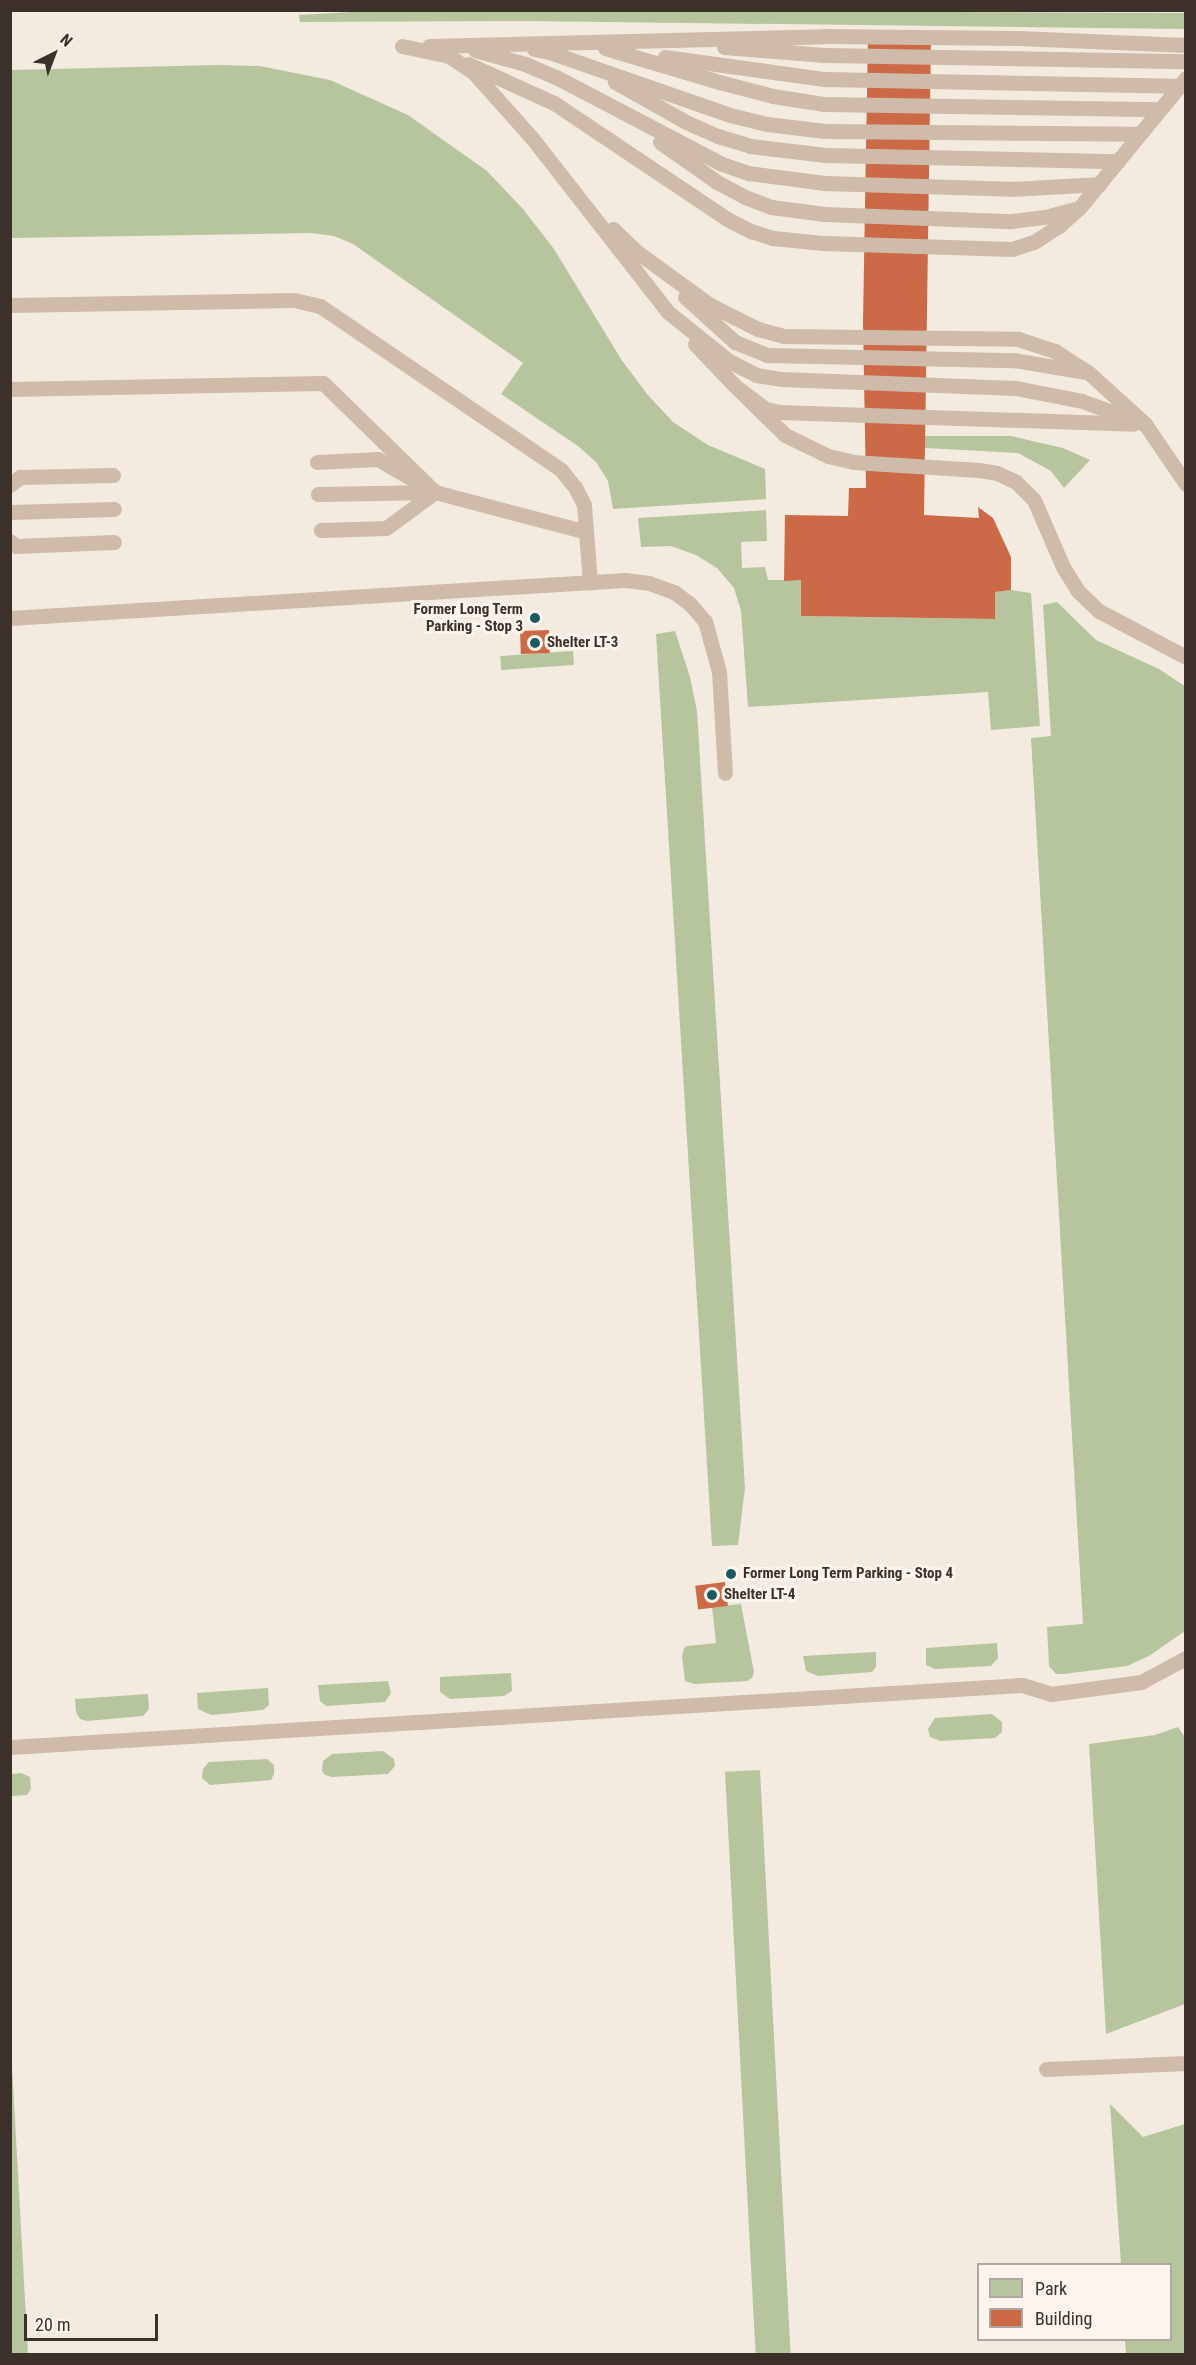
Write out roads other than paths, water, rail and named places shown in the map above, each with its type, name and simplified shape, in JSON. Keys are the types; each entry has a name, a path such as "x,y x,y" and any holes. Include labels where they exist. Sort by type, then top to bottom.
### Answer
{"lane":[{"path":"453,50 505,44 825,36 942,37 1185,45"},
{"path":"643,40 825,55 1185,61"},
{"path":"560,43 824,80 1181,82"},
{"path":"505,44 549,52 730,115 796,128 848,131 1139,134"},
{"path":"402,46 453,50 525,64 556,77 615,110 722,164 774,178 824,183 1010,189 1100,184"},
{"path":"453,50 496,95 668,312 735,386 785,435 828,456 853,462 979,470 997,473 1016,482 1034,500 1063,567 1078,591 1099,611 1185,657"},
{"path":"453,50 486,70 554,104 727,219 773,238 823,243 1012,249 1034,242 1059,226 1080,207 1181,82"},
{"path":"621,50 719,82 773,96 824,104 1158,109"},
{"path":"582,64 686,122 717,136 750,146 825,154 1118,161"},
{"path":"615,110 717,182 771,207 825,214 1011,221 1049,216 1080,207"},
{"path":"556,170 719,330 735,342 759,353 782,357 1014,360 1089,373"},
{"path":"637,252 710,305 758,330 784,336 1018,339 1054,351 1089,373 1145,424 1185,484"},
{"path":"10,305 294,300 320,306 561,470 575,487 584,505 590,583"},
{"path":"668,312 729,361 756,375 781,379 915,386 1016,388 1082,400 1145,424"},
{"path":"10,389 323,383 435,492"},
{"path":"735,386 766,409 779,412 1145,424"},
{"path":"317,462 378,459 435,492 586,532"},
{"path":"10,485 20,477 113,475"},
{"path":"318,494 435,492"},
{"path":"321,530 386,528 435,492"},
{"path":"10,512 114,509"},
{"path":"10,541 16,546 114,542"},
{"path":"10,618 625,580 650,582 674,592 705,621 719,672 725,773"},
{"path":"10,1747 1022,1685 1051,1694 1141,1682 1185,1658"},
{"path":"1046,2069 1185,2063"}],"place":[{"name":"Former Long Term Parking - Stop 3","path":"535,618"},
{"name":"Shelter LT-3","path":"535,643"},
{"name":"Former Long Term Parking - Stop 4","path":"731,1574"},
{"name":"Shelter LT-4","path":"712,1595"}]}
